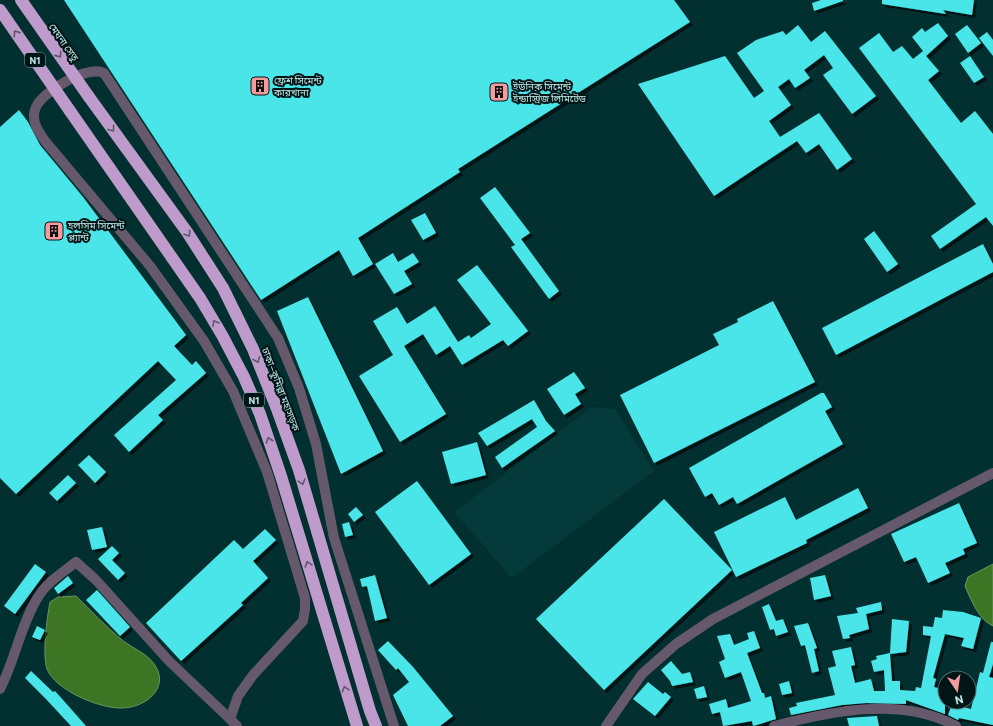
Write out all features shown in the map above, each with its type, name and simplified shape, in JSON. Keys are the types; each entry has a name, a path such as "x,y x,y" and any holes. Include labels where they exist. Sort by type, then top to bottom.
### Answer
{"highway":[{"name":"মেঘনা সেতু","path":"20,0 89,97"},
{"name":"N1","path":"0,10 200,298 222,335 244,377 260,414 281,476 357,726"},
{"name":"ঢাকা–কুমিল্লা মহাসড়ক","path":"89,97 186,232 223,288 253,349 299,470 370,711 376,726"}],"street":[{"path":"233,722 238,696 253,675 303,621 305,598 267,472 233,391 208,348 178,302 150,266 45,141 34,125 36,107 47,94 78,75 90,71 99,71 104,73 278,338 299,388 316,444 334,538 394,726"},
{"path":"606,726 642,674 676,644 713,619 993,474"},
{"path":"0,689 8,673 38,597 56,577 76,562 96,580 169,661 233,722"},
{"path":"774,726 822,714 868,709 919,713 946,720 956,726"}],"shaded area":[{"path":"592,407 615,409 654,471 512,578 454,512"},
{"path":"993,564 993,626 980,614 965,586 968,577"},
{"path":"76,596 116,635 127,644 143,653 155,665 160,679 155,692 150,698 137,705 129,707 122,708 102,705 91,702 68,691 52,677 47,669 45,655 46,626 50,602 58,597"}],"building":[{"name":"ফ্রেশ সিমেন্ট কারখানা","path":"64,0 674,0 690,22 458,169 460,172 358,238 373,264 353,276 339,250 261,300"},
{"path":"821,0 843,1 814,11 812,3"},
{"path":"882,0 974,0 972,15 943,10 946,14 882,4"},
{"path":"938,23 948,36 926,56 939,71 928,80 961,123 975,111 993,134 993,226 986,217 940,249 931,236 976,204 859,48 879,33 893,52 902,46 913,59 923,51 912,37 922,28 925,32"},
{"path":"798,25 811,42 825,31 876,96 852,114 823,75 833,68 824,55 804,70 810,78 795,88 789,79 778,87 791,105 769,121 780,137 819,113 852,159 837,170 819,144 806,153 797,141 714,196 638,84 725,56 754,98 764,91 737,53 756,40 783,31 786,35"},
{"path":"967,25 981,43 968,53 955,34"},
{"path":"987,32 993,40 993,56 979,38"},
{"path":"970,56 984,77 974,83 960,63"},
{"name":"হলসিম সিমেন্ট প্ল্যান্ট","path":"19,110 28,122 40,145 83,197 186,335 174,346 192,365 196,361 206,373 158,415 163,420 129,452 114,435 176,380 158,361 16,494 0,478 0,127"},
{"path":"495,187 530,233 521,239 559,291 549,299 511,247 515,245 480,198"},
{"path":"425,213 436,233 423,240 411,220"},
{"path":"874,231 898,264 887,272 864,239"},
{"path":"983,244 993,264 993,272 836,355 822,328"},
{"path":"393,253 398,262 413,253 419,262 404,271 412,284 394,294 375,264"},
{"path":"477,265 528,331 508,346 503,340 462,365 450,346 436,355 423,334 404,346 446,414 400,442 359,376 393,355 373,321 397,307 407,324 435,306 458,342 469,335 471,338 491,324 457,280"},
{"path":"308,297 383,451 341,474 277,311"},
{"path":"773,301 815,382 654,463 620,395 719,345 713,334 738,322 737,319"},
{"path":"574,372 585,388 575,394 581,404 564,415 547,389"},
{"path":"821,393 824,393 832,407 825,411 843,444 737,504 733,497 719,505 712,493 705,497 689,468"},
{"path":"534,400 546,421 555,431 502,468 495,457 537,427 532,419 487,446 478,433"},
{"path":"477,442 486,475 451,484 442,452"},
{"path":"89,455 106,472 95,483 78,465"},
{"path":"68,475 76,483 57,501 49,493"},
{"path":"417,481 471,554 429,585 375,512"},
{"path":"858,488 868,508 806,540 807,543 736,577 714,532 785,497 796,520"},
{"path":"664,499 732,570 604,690 536,619"},
{"path":"959,503 977,543 963,549 965,554 945,563 950,573 928,583 916,557 904,562 891,534"},
{"path":"356,507 363,515 354,522 348,514"},
{"path":"349,522 353,535 345,537 342,524"},
{"path":"102,527 107,547 92,550 87,530"},
{"path":"265,529 276,540 253,561 268,578 241,603 243,605 181,661 146,623 234,540 243,549"},
{"path":"112,546 119,553 112,560 125,573 118,580 98,559"},
{"path":"35,564 46,572 15,614 4,606"},
{"path":"375,575 387,618 375,621 367,586 362,587 360,579"},
{"path":"825,575 831,596 814,600 810,578"},
{"path":"68,576 73,583 58,594 54,588"},
{"path":"97,590 130,627 120,636 86,600"},
{"path":"881,602 882,610 866,614 869,629 849,635 850,638 843,639 837,616 858,613 856,608"},
{"path":"769,604 776,621 783,619 788,632 776,636 774,629 770,630 762,607"},
{"path":"943,610 963,612 981,618 973,649 961,646 964,638 945,634 933,678 936,679 934,687 937,688 937,710 945,710 945,714 906,700 906,704 866,703 842,705 791,715 789,708 797,706 796,703 835,695 828,668 836,666 832,651 851,647 855,665 851,666 855,683 871,679 874,691 885,691 884,670 874,672 871,661 877,659 876,656 890,653 892,619 909,621 906,652 890,654 892,681 900,681 900,690 915,691 916,687 921,688 931,636 923,635 923,626 933,627 935,617 942,618"},
{"path":"808,623 817,648 814,649 819,671 812,673 805,645 801,646 794,626"},
{"path":"37,626 45,630 40,640 32,637"},
{"path":"754,631 760,648 747,653 762,693 764,693 765,698 771,696 776,719 753,726 752,721 723,726 720,712 712,714 709,704 726,699 728,708 751,701 741,672 725,678 719,662 725,659 717,636 730,634 734,645 749,639 747,633"},
{"path":"388,641 413,667 453,716 440,726 408,726 393,695 409,682 398,668 396,670 378,650"},
{"path":"991,642 993,642 993,664 989,677 993,678 993,725 959,718 958,720 948,715 950,710 977,710 977,684 980,672 983,673"},
{"path":"671,661 682,674 690,672 693,682 672,686 661,670"},
{"path":"31,671 53,692 55,691 86,726 71,726 25,678"},
{"path":"789,681 792,693 782,695 779,684"},
{"path":"648,682 663,694 665,692 671,697 655,716 633,699"},
{"path":"704,686 707,697 697,699 694,689"},
{"path":"877,716 879,726 849,726 847,718"}],"place":[{"name":"ফ্রেশ সিমেন্ট কারখানা","path":"260,86"},
{"name":"ইউনিক সিমেন্ট ইন্ডাস্ট্রিজ লিমিটেড","path":"499,92"},
{"name":"হলসিম সিমেন্ট প্ল্যান্ট","path":"54,231"}]}
